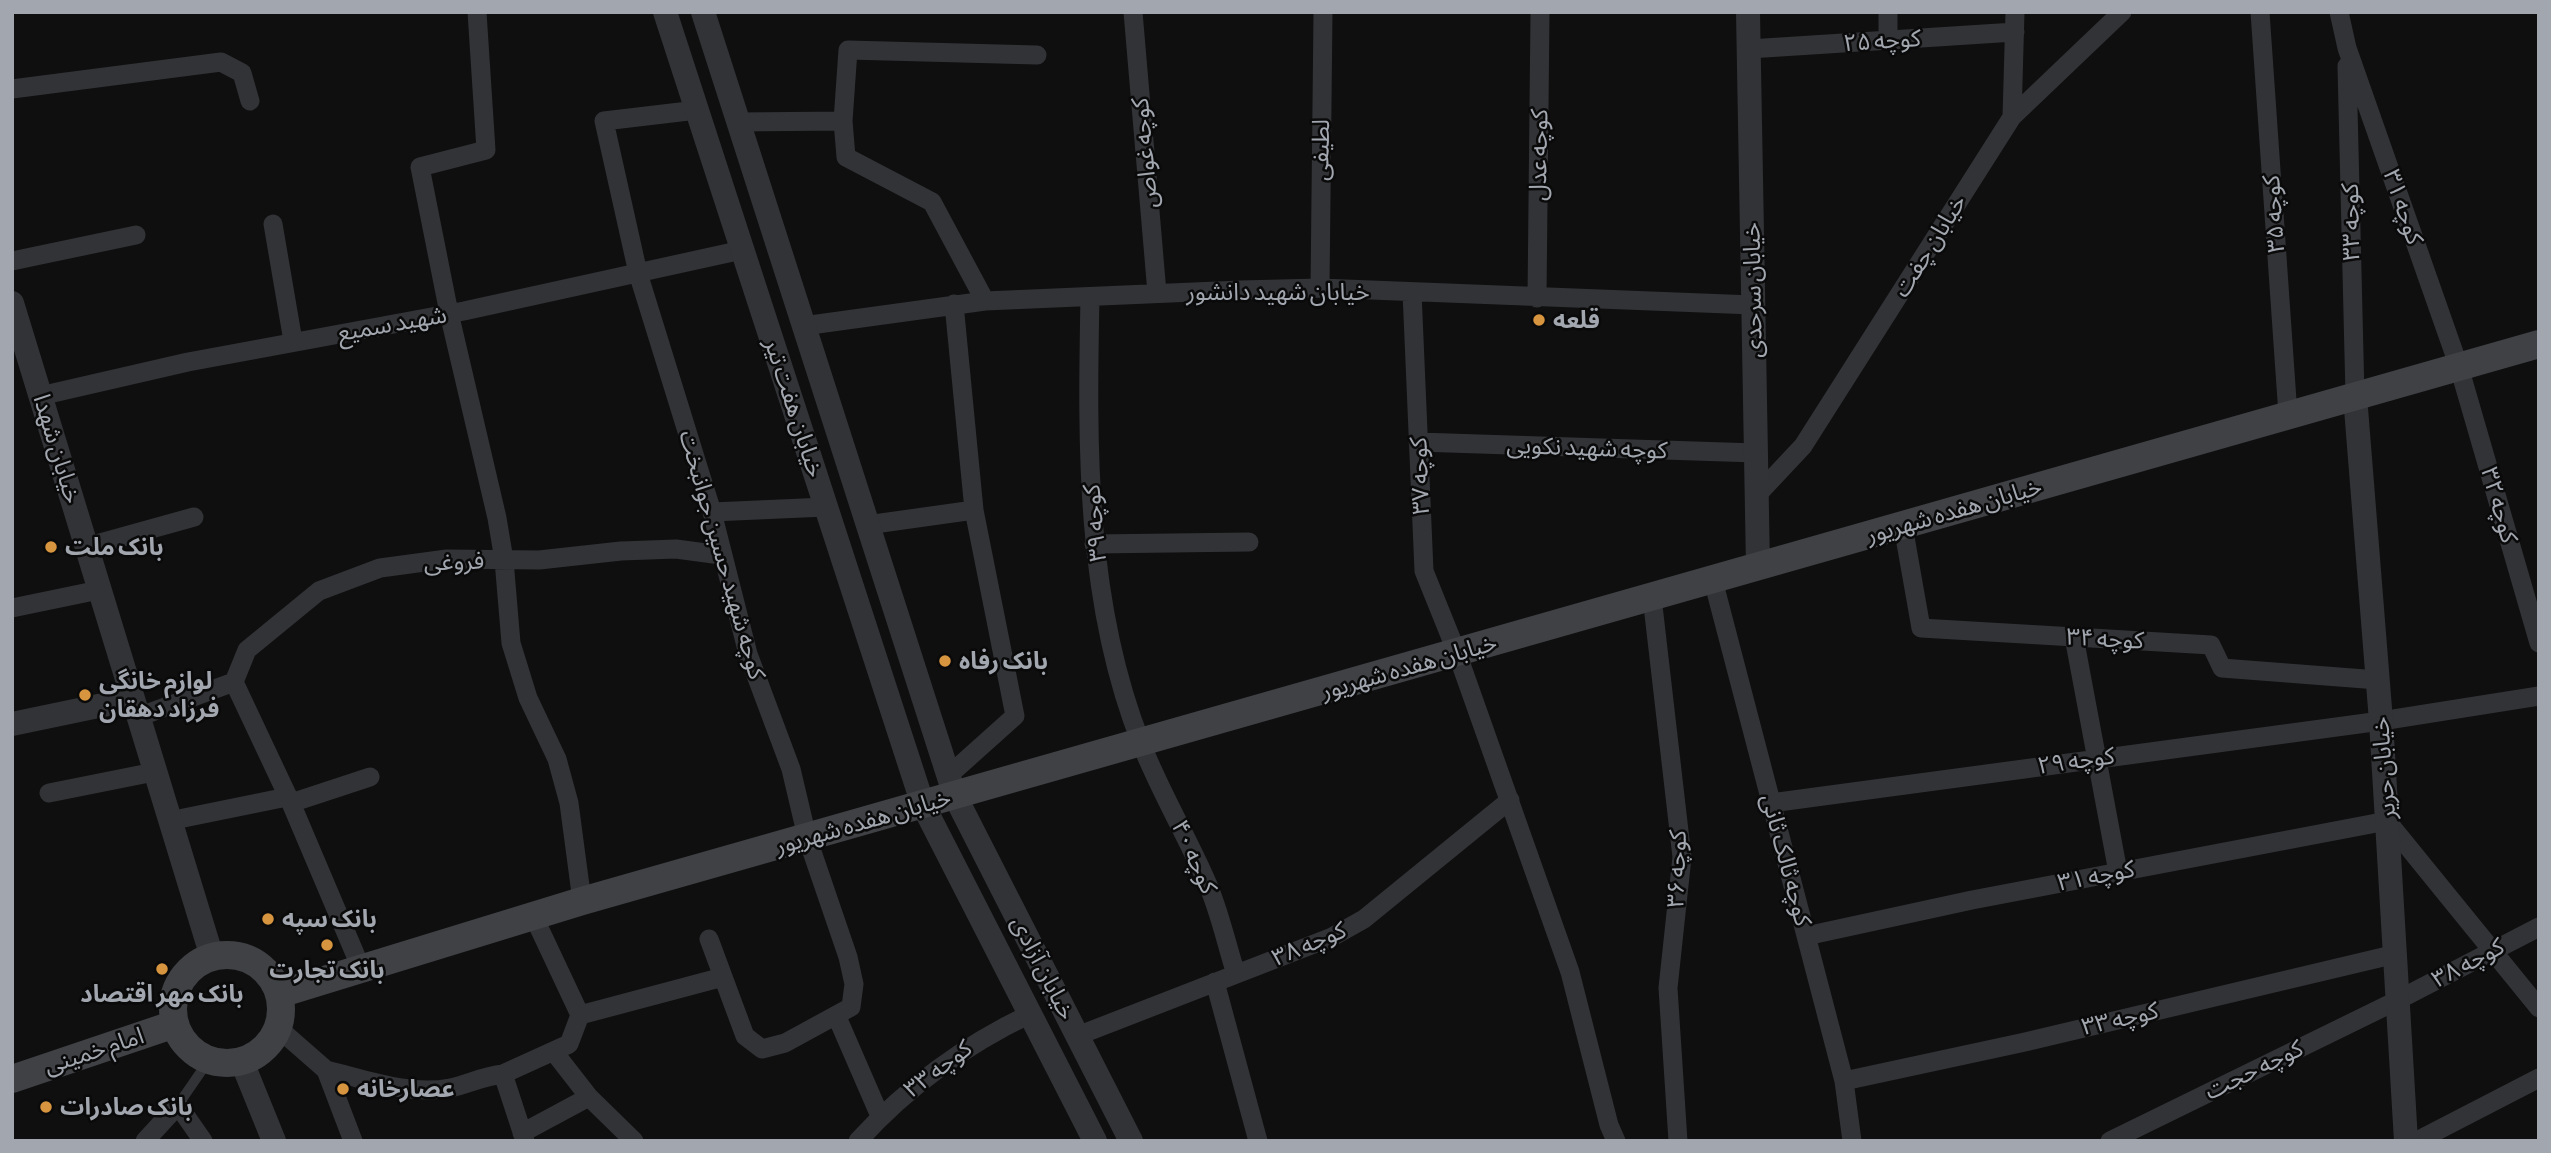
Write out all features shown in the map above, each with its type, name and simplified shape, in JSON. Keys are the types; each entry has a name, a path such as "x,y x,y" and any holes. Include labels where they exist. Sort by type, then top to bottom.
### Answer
{"main road":[{"name":"خیابان هفده شهریور","path":"279,994 533,915 923,805 951,786 1141,744 2539,344"},
{"path":"229,954 253,962 272,979 279,994 281,1011 278,1028 270,1043 258,1054 242,1062 226,1064 209,1060 188,1046 175,1024 173,1007 176,990 184,976 197,964 212,957 229,954"},
{"name":"امام خمینی","path":"12,1079 175,1024"}],"street":[{"path":"477,12 486,150 420,167 504,561 511,643 528,698 557,759 569,803 582,901"},
{"name":"خیابان هفت تیر","path":"665,12 923,805"},
{"name":"خیابان هفت تیر","path":"703,12 951,786"},
{"name":"کوچه غواص","path":"1133,12 1157,293"},
{"name":"لطیفی","path":"1320,288 1323,12"},
{"name":"کوچه عدل","path":"1537,298 1541,12"},
{"name":"خیابان سرحدی","path":"1748,12 1758,567"},
{"path":"1888,12 1888,40"},
{"name":"خیابان چفت","path":"1757,495 1803,446 2012,117 2122,12"},
{"name":"کوچه ۳۵","path":"2260,12 2288,415"},
{"path":"2339,12 2347,48"},
{"path":"2012,117 2015,22"},
{"name":"کوچه ۲۵","path":"1749,49 1888,40 2015,22"},
{"name":"کوچه ۳۱","path":"2347,48 2459,367"},
{"name":"کوچه ۳۳","path":"2347,48 2355,396"},
{"path":"985,302 932,202 846,157 843,121 848,50 1037,55"},
{"path":"12,89 220,62 242,74 250,101"},
{"name":"کوچه شهید حسین جوانبخت","path":"697,110 604,121 638,273 712,512 748,654 791,769 807,837 832,904 854,984 851,1007 837,1017"},
{"path":"738,122 843,121"},
{"path":"273,224 293,341"},
{"path":"12,261 135,235"},
{"name":"شهید سمیع","path":"40,396 293,341 449,313 742,250"},
{"name":"خیابان شهید دانشور","path":"803,326 954,304 1157,293 1320,288 1753,305"},
{"name":"کوچه ۳۷","path":"1412,292 1424,572 1457,653"},
{"name":"کوچه ۳۹","path":"1090,297 1088,421 1094,544 1113,656 1141,744"},
{"name":"خیابان شهدا","path":"12,303 212,957"},
{"path":"951,786 1015,716 974,510 954,304"},
{"path":"769,331 803,326"},
{"name":"کوچه ۳۲","path":"2459,367 2539,643"},
{"name":"خیابان حریر","path":"2355,396 2388,821 2406,1141"},
{"name":"کوچه شهید نکویی","path":"1418,442 1756,453"},
{"path":"712,512 826,507"},
{"path":"867,525 974,510"},
{"path":"86,547 194,517"},
{"name":"کوچه ۳۴","path":"1903,526 1921,628 2211,645 2222,668 2378,680"},
{"path":"1094,544 1249,542"},
{"name":"فروغی","path":"234,682 247,650 319,591 380,568 447,559 504,561 676,549 721,555"},
{"name":"کوچه ثالک ثانی","path":"1713,580 1844,1081 1852,1141"},
{"path":"12,608 99,590"},
{"name":"کوچه ۳۶","path":"1652,597 1682,857 1668,988 1678,1141"},
{"path":"2074,637 2118,872"},
{"path":"1457,653 1570,972 1609,1125 1616,1141"},
{"path":"12,724 135,708 234,682 289,800 361,968"},
{"name":"کوچه ۲۹","path":"1771,803 2381,721 2539,696"},
{"path":"891,707 923,697"},
{"name":"کوچه ۴۰","path":"1141,744 1207,881 1236,974"},
{"path":"48,793 154,772"},
{"path":"169,821 289,800 370,777"},
{"name":"خیابان آزادی","path":"951,786 1131,1141"},
{"name":"کوچه ۳۸","path":"1077,1036 1332,937 1364,919 1510,800"},
{"name":"خیابان آزادی","path":"923,805 1095,1141"},
{"path":"2388,821 2539,1008"},
{"name":"کوچه ۳۱","path":"1806,936 2118,872 2388,821"},
{"path":"966,888 994,873"},
{"path":"278,1028 326,1070 404,1089 449,1088 486,1076 503,1074 554,1052 569,1044 580,1016 533,915"},
{"name":"کوچه ۳۸","path":"2398,1000 2539,927"},
{"path":"709,939 745,1036 762,1049 785,1043 837,1017 880,1115"},
{"name":"کوچه ۳۳","path":"1844,1081 2025,1042 2396,954"},
{"path":"580,1016 723,977"},
{"path":"1215,982 1258,1141"},
{"name":"کوچه حجت","path":"2110,1141 2398,1000"},
{"name":"کوچه ۳۳","path":"858,1141 880,1115 953,1056 982,1037 1030,1014"},
{"path":"554,1052 589,1097 634,1141"},
{"path":"242,1062 274,1141"},
{"path":"326,1070 353,1141"},
{"path":"503,1074 524,1137 589,1097"},
{"path":"2417,1141 2539,1078"},
{"path":"145,1141 178,1105 203,1141"}],"lane":[{"path":"178,1105 209,1060"}],"place":[{"name":"قلعه","path":"1539,320"},
{"name":"بانک ملت","path":"51,547"},
{"name":"بانک رفاه","path":"945,661"},
{"name":"لوازم خانگی فرزاد دهقان","path":"85,695"},
{"name":"بانک سپه","path":"268,919"},
{"name":"بانک تجارت","path":"327,945"},
{"name":"بانک مهر اقتصاد","path":"162,969"},
{"name":"عصارخانه","path":"343,1089"},
{"name":"بانک صادرات","path":"46,1107"}]}
